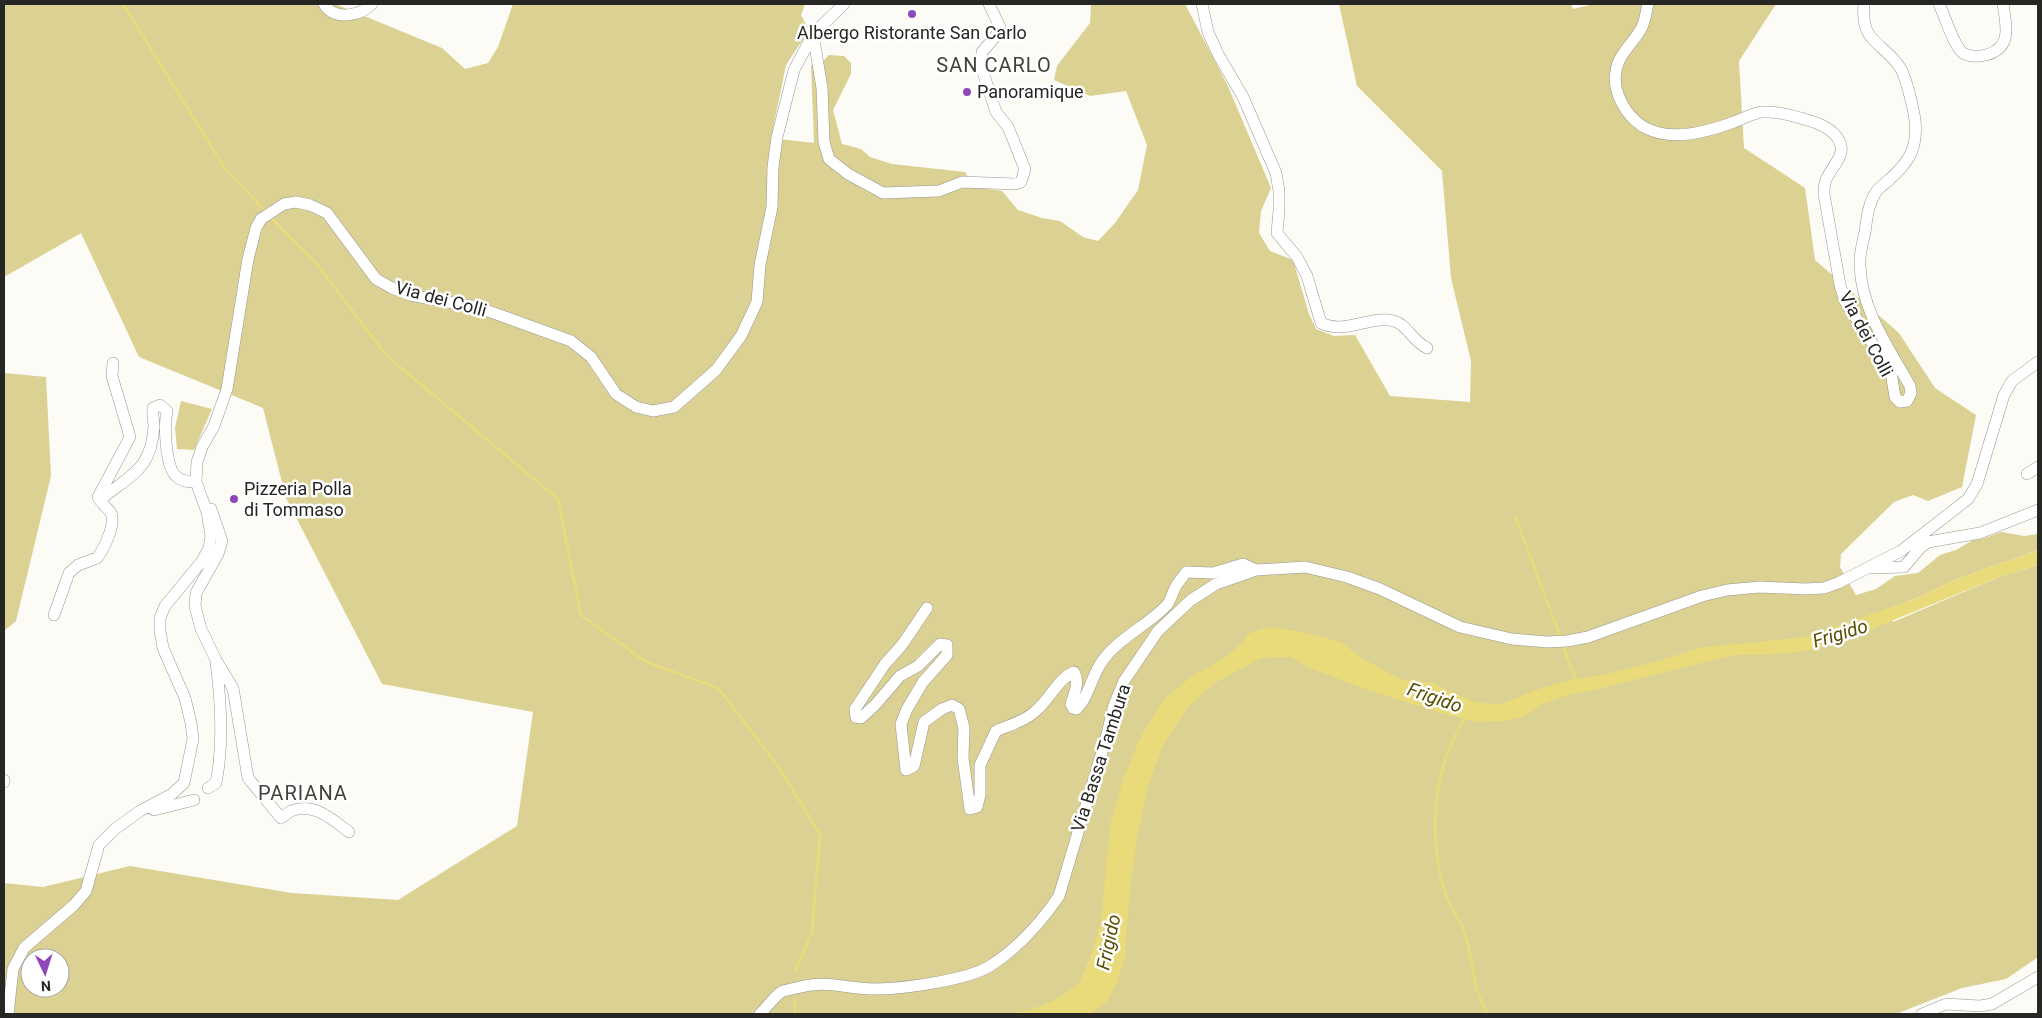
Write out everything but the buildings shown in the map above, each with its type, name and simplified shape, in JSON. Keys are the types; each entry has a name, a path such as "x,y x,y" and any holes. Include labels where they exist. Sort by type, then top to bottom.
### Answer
{"street":[{"path":"324,4 333,13 344,16 354,14 372,4"},
{"name":"Via dei Colli","path":"196,477 197,462 202,446 214,426 227,389 248,259 256,228 261,219 284,204 296,202 310,205 327,213 376,279 392,288 410,295 480,308 571,342 591,357 616,394 636,407 653,412 674,407 716,370 741,336 757,302 760,265 772,207 773,167 777,137 794,70 813,34 844,4"},
{"path":"813,34 822,88 824,142 829,159 848,174 883,193 939,191 962,182 1015,184 1021,182 1025,169 1008,127 996,112 981,66 982,52 999,32 1000,27 989,4"},
{"path":"1202,4 1208,32 1218,54 1244,97 1276,173 1280,210 1276,233 1297,257 1307,276 1321,323 1330,328 1340,328 1383,320 1396,322 1404,326 1418,343 1427,348"},
{"name":"Via dei Colli","path":"1648,4 1641,28 1618,62 1616,71 1615,82 1619,99 1628,114 1637,122 1648,129 1667,135 1686,135 1708,131 1760,112 1770,112 1795,116 1826,126 1837,137 1841,145 1841,152 1825,181 1824,194 1840,286 1845,301 1891,372 1895,397 1900,402 1907,401 1911,393 1910,386 1869,310 1861,283 1859,263 1870,201 1877,190 1906,164 1916,142 1915,120 1901,70 1868,34 1864,23 1864,4"},
{"path":"1939,4 1963,53 1979,57 1998,54 2005,42 2002,4"},
{"name":"Via Bassa Tambura","path":"760,1014 782,992 810,984 825,983 874,989 910,987 959,977 988,967 1022,940 1045,916 1059,896 1105,742 1114,705 1124,680 1158,630 1191,600 1216,584 1256,570 1305,567 1347,577 1380,589 1460,627 1512,639 1547,642 1588,637 1702,596 1728,590 1760,587 1824,588 1901,552 1968,499 1977,484 2004,396 2012,381 2038,362"},
{"path":"54,615 69,574 78,565 97,558 112,529 110,512 100,503 98,497 130,437 112,376 113,363"},
{"path":"98,497 105,496 141,469 148,456 154,425 151,418 153,408 160,405 167,411 165,421 168,456 172,471 176,477 186,482 196,477"},
{"path":"2027,474 2038,467"},
{"path":"196,477 218,527 222,541 218,554 194,597 201,629 216,660 233,688 248,778 276,821 290,812 314,809 349,832"},
{"path":"8,1014 13,968 24,948 86,891 99,845 115,829 172,794 184,782 193,739 191,723 185,698 164,648 160,624 165,606 202,561 209,548 211,536 207,512 196,477"},
{"path":"1869,568 1904,567 1921,547 1928,542 1980,533 2038,510"},
{"path":"927,608 902,645 885,664 854,713 856,717 860,718 900,676 918,666 940,644 947,645 947,655 923,682 906,709 901,724 904,762 906,770 914,766 924,722 952,705 959,709 964,728 962,758 970,809 976,807 980,795 980,764 996,731 1032,715 1068,674 1074,672 1077,678 1076,686 1070,704 1076,710 1083,704 1086,692 1102,661 1114,646 1148,623 1169,603 1176,587 1186,572 1213,573 1243,564 1256,570"},
{"path":"208,788 216,784 220,752 220,691 216,660"},
{"path":"140,812 148,812 194,800"},
{"path":"1922,1014 1946,1004 1980,1006 1992,1004 2038,977"},
{"path":"750,1014 782,992"}],"shaded area":[{"path":"4,4 335,4 442,48 465,69 488,63 498,47 513,4 805,4 801,15 809,30 786,65 771,138 814,143 811,65 822,62 829,55 844,56 851,63 851,74 833,110 842,144 861,149 870,157 892,164 965,172 975,187 1002,191 1018,210 1042,218 1060,221 1083,237 1098,241 1115,223 1138,190 1147,145 1126,91 1090,96 1054,80 1057,66 1090,23 1091,4 1185,4 1227,84 1271,188 1261,211 1259,233 1270,251 1293,260 1309,314 1316,329 1334,336 1355,335 1390,396 1470,402 1471,361 1451,278 1442,171 1357,86 1339,4 1571,4 1573,9 1595,4 1776,4 1739,61 1744,148 1805,188 1815,260 1899,333 1935,388 1976,415 1962,487 1928,501 1913,495 1894,502 1841,554 1840,567 1856,595 1876,589 1895,576 1918,573 1940,555 1956,550 1973,540 2001,532 2024,536 2038,534 2038,550 1952,581 1915,599 1887,609 1893,622 1999,577 2038,565 2038,957 2006,979 1962,988 1896,1014 4,1014 4,883 43,887 130,866 292,893 398,900 517,826 533,712 382,684 286,498 263,408 139,357 81,233 4,277"},
{"path":"4,373 46,377 51,476 16,621 4,631"},
{"path":"181,401 212,409 194,450 177,449 175,428"}],"water":[{"name":"Frigido","path":"2038,550 2038,565 1999,577 1840,642 1804,651 1781,654 1737,655 1701,663 1568,695 1545,703 1525,716 1507,721 1478,722 1441,713 1368,690 1310,668 1290,657 1261,658 1213,684 1187,708 1162,748 1149,783 1137,837 1129,900 1125,957 1117,983 1107,1001 1090,1014 1002,1014 1027,1011 1055,1000 1079,984 1091,956 1101,922 1110,825 1123,780 1139,740 1163,700 1191,677 1224,658 1242,643 1248,634 1267,627 1304,632 1340,642 1365,660 1400,679 1432,683 1474,702 1500,705 1533,691 1568,680 1602,675 1659,661 1698,648 1805,637 1915,599 1952,581"}],"waterway":[{"path":"123,4 224,167 266,212"},
{"path":"269,216 316,263 386,355 558,499 581,615 646,662 718,688 778,766 820,834 812,932 796,970"},
{"path":"1515,516 1560,636"},
{"path":"1564,649 1576,680"},
{"name":"Frigido","path":"1466,717 1446,757 1440,779 1436,802 1436,848 1445,893 1465,934 1477,990 1487,1014"},
{"path":"795,1000 795,1014"}],"place":[{"name":"Albergo Ristorante San Carlo","path":"912,14"},
{"name":"Panoramique","path":"967,92"},
{"name":"Pizzeria Polla di Tommaso","path":"234,499"}],"district":[{"name":"SAN CARLO","path":"994,65"},
{"name":"PARIANA","path":"303,793"}]}
